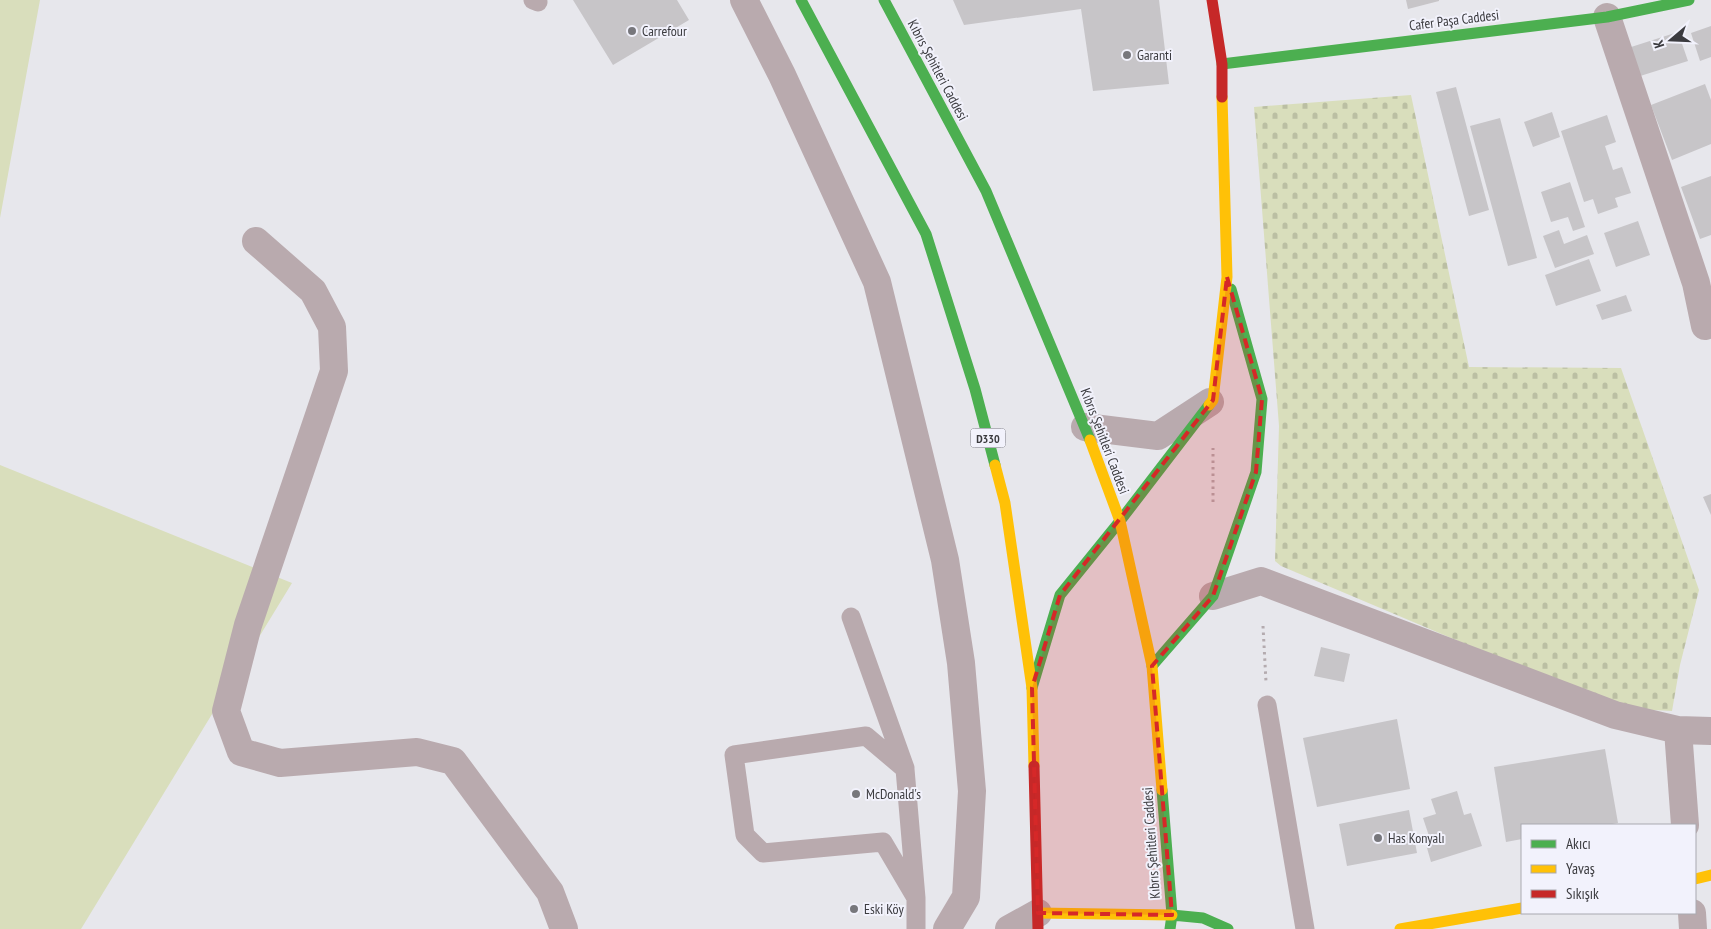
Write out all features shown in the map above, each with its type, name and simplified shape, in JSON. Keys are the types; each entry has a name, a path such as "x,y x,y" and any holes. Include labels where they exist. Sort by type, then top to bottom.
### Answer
{"main road":[{"name":"D330","path":"801,0 926,234 975,389 1005,503 1032,688 1038,921"},
{"name":"Kıbrıs Şehitleri Caddesi","path":"884,0 986,191 1085,427 1120,521 1152,666 1172,915 1170,929"},
{"path":"1032,688 1060,595 1214,400 1227,277 1222,64 1212,0"},
{"name":"Cafer Paşa Caddesi","path":"1222,64 1607,17 1689,0"},
{"path":"1152,666 1213,596 1256,472 1262,399 1227,277"},
{"path":"1696,879 1711,875"},
{"path":"1400,929 1521,908"},
{"path":"1038,921 1172,915 1228,929"}],"street":[{"path":"744,0 782,75 877,282 944,560 961,663 972,791 966,897 947,929"},
{"path":"1607,17 1704,283 1705,326"},
{"path":"256,241 313,291 332,327 334,371 248,625 226,711 241,752 280,763 417,752 454,761 550,892 564,929"},
{"path":"1085,427 1158,436 1214,400"},
{"path":"1213,596 1261,581 1615,715 1678,730 1711,731"},
{"path":"1678,730 1685,824"},
{"path":"1692,914 1693,929"},
{"path":"1009,929 1038,921"}],"lane":[{"path":"851,617 905,769 916,898 916,929"},
{"path":"1267,705 1305,929"},
{"path":"905,769 866,736 734,755 745,835 763,853 883,842 916,898"}],"path":[{"path":"1263,626 1267,705"}],"highlighted area":[{"path":"1227,277 1262,399 1256,472 1213,596 1152,666 1172,915 1038,913 1032,688 1060,595 1213,400"}],"green space":[{"path":"0,0 40,0 0,218"},
{"path":"1411,95 1469,367 1621,368 1699,590 1680,665 1672,711 1616,708 1281,566 1275,561 1279,426 1254,107"},
{"path":"0,465 292,583 81,929 0,929"}],"building":[{"name":"Carrefour","path":"573,0 677,0 689,20 613,65"},
{"name":"Garanti","path":"953,0 1159,0 1169,84 1093,91 1081,9 964,25"},
{"path":"1406,0 1439,0 1439,1 1408,9"},
{"path":"1711,26 1711,57 1700,61 1691,33"},
{"path":"1678,32 1688,61 1637,77 1628,48"},
{"path":"1705,84 1711,100 1711,144 1672,160 1651,105"},
{"path":"1456,87 1489,210 1469,216 1436,92"},
{"path":"1552,112 1560,137 1533,147 1524,122"},
{"path":"1607,115 1616,142 1605,146 1613,170 1622,167 1631,193 1615,198 1618,207 1598,214 1593,199 1584,202 1561,131"},
{"path":"1500,118 1537,258 1508,266 1470,126"},
{"path":"1711,176 1711,235 1700,239 1681,187"},
{"path":"1570,182 1585,227 1573,231 1568,217 1551,222 1541,192"},
{"path":"1638,221 1650,255 1616,267 1604,233"},
{"path":"1559,230 1564,244 1587,235 1594,254 1555,268 1543,236"},
{"path":"1589,259 1601,291 1556,306 1545,275"},
{"path":"1626,295 1632,311 1602,320 1596,305"},
{"path":"1711,494 1711,515 1703,497"},
{"path":"1321,647 1350,654 1344,682 1314,676"},
{"path":"1397,719 1410,789 1317,807 1303,738"},
{"path":"1605,749 1618,823 1521,824 1521,839 1506,842 1494,767"},
{"path":"1457,791 1464,815 1471,813 1482,846 1431,862 1425,841 1430,839 1423,818 1436,814 1431,799"},
{"name":"Has Konyalı","path":"1409,810 1417,853 1347,866 1339,824"}],"traffic: fast":[{"path":"801,0 926,234 975,389 995,465"},
{"path":"884,0 986,191 1090,440"},
{"path":"1222,64 1607,17 1689,0"},
{"path":"1152,666 1213,596 1256,472 1262,399 1231,289"},
{"path":"1032,688 1060,595 1120,521 1209,405"},
{"path":"1162,790 1172,915 1170,929"},
{"path":"1172,915 1203,918 1228,929"}],"traffic: slow":[{"path":"1209,405 1213,400 1227,277 1222,97"},
{"path":"1090,440 1120,521 1152,666 1162,790"},
{"path":"995,465 1005,503 1032,688 1034,766"},
{"path":"1696,879 1711,875"},
{"path":"1400,929 1521,908"},
{"path":"1038,913 1172,915"}],"traffic: jam":[{"path":"1212,0 1222,64 1222,97"},
{"path":"1034,766 1038,929"}],"place":[{"name":"Carrefour","path":"632,31"},
{"name":"Garanti","path":"1127,55"},
{"name":"McDonald's","path":"856,794"},
{"name":"Has Konyalı","path":"1378,838"},
{"name":"Eski Köy","path":"854,909"}]}
